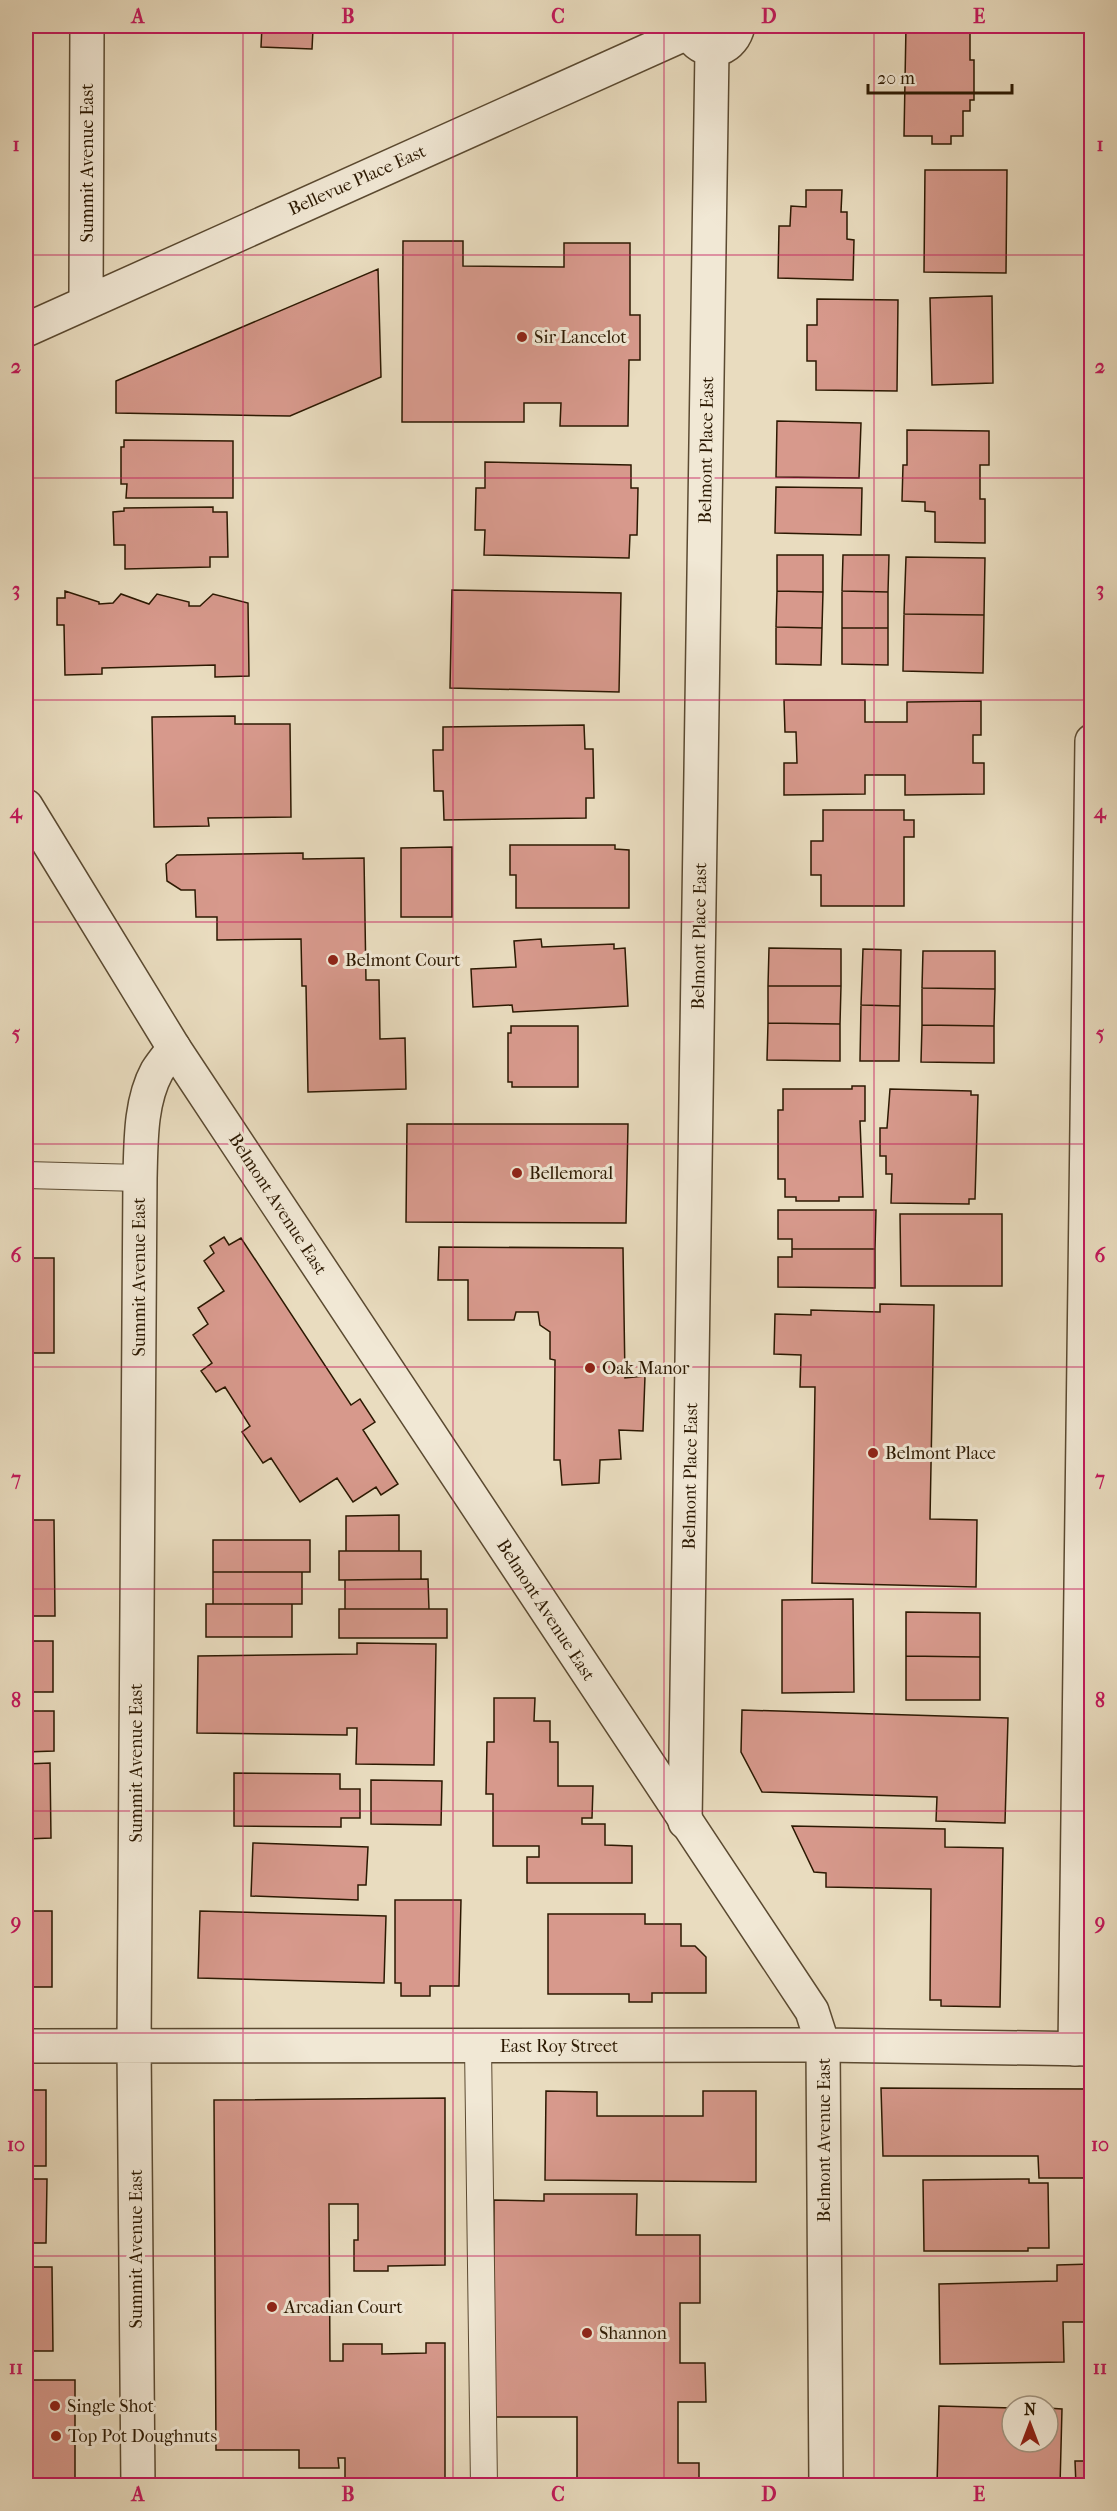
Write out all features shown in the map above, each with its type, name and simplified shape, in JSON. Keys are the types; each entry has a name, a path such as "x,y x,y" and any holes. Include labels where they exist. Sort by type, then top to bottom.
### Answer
{"street":[{"name":"Summit Avenue East","path":"86,301 87,26"},
{"name":"Bellevue Place East","path":"26,330 86,301 696,36 726,46 732,41 738,26"},
{"name":"Belmont Place East","path":"685,1822 696,36"},
{"path":"1083,2049 1092,741"},
{"name":"Belmont Avenue East","path":"26,806 174,1048 812,2011 823,2045 826,2486"},
{"name":"Summit Avenue East","path":"138,2486 134,2046 140,1178 142,1130 148,1096 157,1072 174,1048"},
{"name":"East Roy Street","path":"26,2046 823,2045 1083,2049"}],"lane":[{"path":"26,1176 140,1178"},
{"path":"478,2046 484,2486"}],"building":[{"path":"262,26 334,26 333,29 313,29 312,49 261,47"},
{"path":"906,26 970,26 970,60 974,60 974,100 970,100 970,111 963,111 963,136 951,136 951,144 932,144 932,136 904,136"},
{"path":"925,170 1007,170 1006,273 924,272"},
{"path":"806,190 842,190 841,212 847,212 847,239 854,240 853,280 778,278 779,226 790,226 791,206 806,207"},
{"name":"Sir Lancelot","path":"403,241 463,241 463,266 564,267 564,243 630,243 630,315 640,315 640,360 629,360 628,426 560,426 561,403 524,403 524,422 402,422"},
{"path":"378,269 381,377 290,416 116,413 116,381"},
{"path":"992,296 993,383 932,385 930,298"},
{"path":"817,299 898,300 897,391 816,390 816,361 807,361 807,325 817,325"},
{"path":"777,421 861,423 859,478 776,477"},
{"path":"907,430 989,431 989,465 980,465 980,499 985,499 985,543 935,542 935,512 925,511 925,502 902,501 903,465 907,465"},
{"path":"124,440 233,441 233,498 126,498 127,484 121,484 121,447 124,447"},
{"path":"485,462 631,465 631,488 638,488 637,535 630,535 629,558 484,555 485,530 475,530 476,488 485,488"},
{"path":"776,487 862,488 861,535 775,533"},
{"path":"213,507 213,512 227,512 228,557 210,557 210,567 125,569 125,545 114,545 113,512 124,511 124,508"},
{"path":"777,555 823,555 823,592 777,591"},
{"path":"843,555 889,555 888,592 842,591"},
{"path":"906,557 985,558 984,615 904,614"},
{"path":"452,590 621,593 619,692 450,688"},
{"path":"65,591 99,602 99,604 113,603 121,594 149,604 157,594 189,602 189,606 200,606 213,594 248,603 249,676 215,677 215,665 102,668 102,674 65,675 64,625 57,625 57,598 65,598"},
{"path":"777,591 823,592 822,628 776,627"},
{"path":"842,591 888,592 888,628 842,628"},
{"path":"904,614 984,615 983,673 903,671"},
{"path":"776,627 822,628 821,665 776,664"},
{"path":"842,628 888,628 888,665 842,664"},
{"path":"784,700 865,700 865,722 907,722 907,702 981,701 981,735 973,735 973,763 984,763 984,794 905,795 905,775 865,775 865,794 784,795 784,763 797,763 796,732 785,732"},
{"path":"235,716 235,724 290,724 291,817 208,818 209,826 154,827 152,717"},
{"path":"584,725 585,749 593,749 594,798 586,798 586,818 444,820 443,791 434,791 433,750 443,750 443,727"},
{"path":"823,810 904,810 904,820 914,820 914,837 904,837 904,906 821,906 821,875 811,875 811,841 823,841"},
{"path":"510,845 615,845 615,849 629,850 629,908 516,908 516,875 510,875"},
{"path":"452,847 452,917 401,917 401,848"},
{"name":"Belmont Court","path":"303,853 303,859 364,858 366,980 379,980 380,1039 405,1038 406,1089 308,1092 306,986 302,986 301,939 217,940 217,917 196,917 195,890 181,890 167,881 166,864 177,855"},
{"path":"541,939 542,947 614,944 614,949 625,948 628,1006 513,1012 512,1005 473,1007 471,969 516,967 514,941"},
{"path":"769,948 841,949 841,986 768,986"},
{"path":"863,949 901,950 900,1006 861,1005"},
{"path":"923,951 995,951 995,989 922,988"},
{"path":"768,986 841,986 840,1024 768,1023"},
{"path":"922,988 995,989 994,1026 922,1025"},
{"path":"29,1002 27,1069 26,1069 26,1003"},
{"path":"861,1005 900,1006 899,1061 860,1061"},
{"path":"768,1023 840,1024 840,1061 767,1060"},
{"path":"922,1025 994,1026 994,1063 921,1062"},
{"path":"511,1026 578,1026 578,1087 512,1087 512,1082 508,1082 508,1033 511,1033"},
{"path":"852,1086 865,1086 865,1121 860,1121 863,1197 839,1197 839,1201 796,1201 796,1197 785,1197 785,1179 778,1179 778,1110 783,1110 783,1089 852,1089"},
{"path":"890,1089 971,1091 971,1095 978,1095 975,1199 969,1199 969,1204 891,1203 892,1174 886,1174 886,1156 880,1156 880,1128 887,1128"},
{"name":"Bellemoral","path":"407,1124 628,1124 626,1223 406,1222"},
{"path":"778,1210 876,1210 875,1249 792,1249 792,1239 778,1239"},
{"path":"900,1214 1002,1214 1002,1286 901,1286"},
{"path":"224,1237 229,1245 241,1238 351,1405 360,1399 375,1422 363,1430 398,1484 381,1495 376,1487 353,1502 337,1478 300,1502 271,1458 263,1463 242,1432 250,1426 225,1387 216,1392 201,1371 212,1363 193,1335 208,1324 198,1308 224,1291 204,1261 214,1253 210,1246"},
{"name":"Oak Manor","path":"439,1247 623,1248 625,1378 645,1376 643,1431 619,1430 621,1459 600,1460 599,1483 562,1485 560,1460 554,1460 555,1360 550,1359 550,1332 540,1325 538,1312 516,1312 514,1320 468,1320 468,1280 438,1280"},
{"path":"792,1249 875,1249 875,1288 778,1287 778,1257 792,1257"},
{"path":"26,1258 54,1258 54,1353 26,1353"},
{"name":"Belmont Place","path":"880,1304 934,1305 930,1519 977,1520 976,1587 812,1583 815,1387 800,1387 801,1355 774,1354 775,1314 811,1315 811,1310 880,1312"},
{"path":"399,1515 399,1551 346,1551 346,1516"},
{"path":"26,1520 54,1520 55,1616 26,1616"},
{"path":"213,1540 310,1540 310,1572 213,1572"},
{"path":"339,1551 421,1551 421,1579 339,1580"},
{"path":"213,1572 302,1572 302,1604 213,1604"},
{"path":"428,1579 429,1609 345,1609 345,1580"},
{"path":"853,1599 854,1692 782,1693 782,1600"},
{"path":"206,1604 292,1604 292,1637 206,1637"},
{"path":"339,1609 447,1609 447,1638 339,1638"},
{"path":"906,1612 980,1613 980,1657 906,1656"},
{"path":"26,1641 53,1641 53,1692 26,1692"},
{"path":"357,1643 436,1644 434,1765 356,1764 357,1728 347,1728 347,1735 197,1733 198,1656 357,1654"},
{"path":"906,1656 980,1657 980,1700 906,1700"},
{"path":"494,1698 535,1698 534,1721 550,1721 550,1742 558,1742 558,1786 593,1786 592,1818 582,1818 582,1824 605,1824 605,1845 632,1846 632,1883 527,1883 527,1857 539,1857 539,1846 493,1846 493,1794 486,1794 487,1742 494,1742"},
{"path":"742,1710 1008,1718 1005,1823 936,1821 937,1797 762,1792 741,1752"},
{"path":"26,1711 54,1711 54,1751 26,1752"},
{"path":"50,1763 51,1838 26,1839 26,1764"},
{"path":"234,1773 340,1774 340,1789 360,1789 360,1818 341,1818 341,1827 234,1826"},
{"path":"371,1780 442,1781 441,1825 371,1824"},
{"path":"792,1826 945,1829 945,1847 1003,1848 1000,2007 941,2006 941,2000 930,2000 931,1889 826,1887 826,1873 814,1872"},
{"path":"253,1843 368,1847 366,1885 358,1885 358,1900 251,1896"},
{"path":"395,1900 461,1900 459,1986 430,1986 430,1996 401,1996 401,1983 395,1983"},
{"path":"26,1911 52,1911 52,1987 26,1987"},
{"path":"200,1911 386,1916 384,1983 198,1978"},
{"path":"548,1914 645,1914 645,1924 681,1924 681,1946 695,1946 706,1957 706,1993 652,1993 652,2002 629,2002 629,1994 548,1994"},
{"path":"881,2088 1090,2089 1092,2178 1039,2178 1038,2156 883,2156"},
{"path":"26,2090 46,2090 46,2166 26,2166"},
{"path":"546,2091 597,2092 597,2116 703,2116 703,2091 756,2091 756,2182 545,2180"},
{"name":"Arcadian Court","path":"445,2098 445,2265 388,2266 388,2271 354,2271 354,2240 358,2240 358,2204 329,2204 330,2361 343,2361 343,2344 382,2344 382,2354 426,2353 426,2343 445,2343 445,2486 386,2486 386,2481 345,2481 345,2458 338,2458 339,2468 299,2468 299,2450 216,2450 214,2100"},
{"path":"26,2179 47,2179 46,2243 26,2243"},
{"path":"1029,2179 1029,2183 1048,2183 1049,2248 1028,2248 1028,2251 924,2251 923,2180"},
{"name":"Shannon","path":"544,2194 637,2194 636,2235 700,2235 700,2303 680,2303 680,2363 705,2363 706,2402 678,2402 678,2463 699,2463 699,2486 577,2486 577,2417 493,2417 494,2200 544,2201"},
{"path":"1092,2264 1092,2322 1063,2322 1064,2362 940,2364 939,2284 1057,2281 1057,2265"},
{"path":"26,2267 52,2267 53,2351 26,2351"},
{"path":"1088,2357 1092,2357 1092,2417 1087,2417"},
{"path":"26,2380 75,2380 75,2486 26,2486"},
{"path":"939,2406 1000,2408 1000,2454 1060,2454 1060,2409 1062,2409 1060,2486 937,2486"},
{"path":"1075,2461 1092,2461 1092,2486 1076,2486"}],"place":[{"name":"Sir Lancelot","path":"522,337"},
{"name":"Belmont Court","path":"333,960"},
{"name":"Bellemoral","path":"517,1173"},
{"name":"Oak Manor","path":"590,1368"},
{"name":"Belmont Place","path":"873,1453"},
{"name":"Arcadian Court","path":"272,2307"},
{"name":"Shannon","path":"587,2333"},
{"name":"Single Shot","path":"55,2406"},
{"name":"Top Pot Doughnuts","path":"56,2436"}]}
